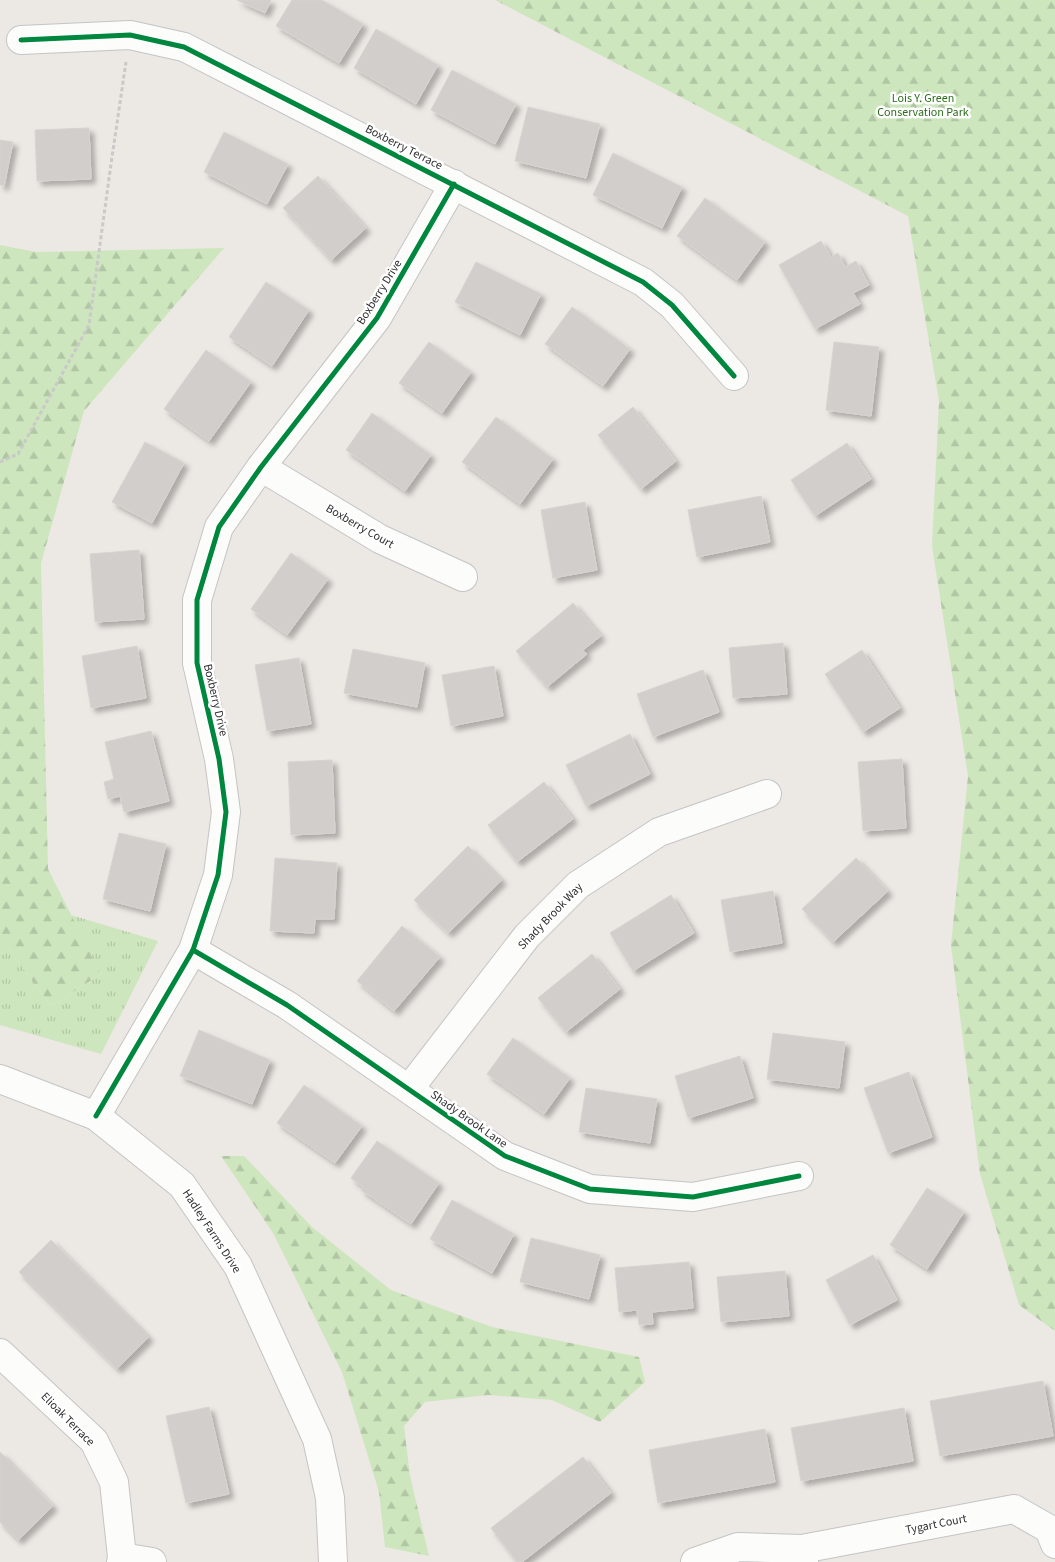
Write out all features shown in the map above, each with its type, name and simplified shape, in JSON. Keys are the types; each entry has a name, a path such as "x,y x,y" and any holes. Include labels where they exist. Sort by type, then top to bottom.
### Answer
{"street":[{"name":"Boxberry Terrace","path":"21,40 130,35 184,47 643,282 672,305 734,376"},
{"name":"Boxberry Drive","path":"96,1116 193,950 218,875 226,812 219,759 197,663 197,600 219,527 261,467 377,318 454,184"},
{"name":"Boxberry Court","path":"261,467 380,539 463,577"},
{"name":"Shady Brook Way","path":"409,1089 527,936 578,885 659,832 767,794"},
{"name":"Shady Brook Lane","path":"193,950 287,1005 505,1156 590,1189 693,1197 799,1176"},
{"name":"Hadley Farms Drive","path":"0,1079 96,1116 182,1185 238,1266 317,1439 330,1498 333,1562"},
{"name":"Elioak Terrace","path":"0,1353 94,1442 114,1482 121,1560 152,1562"},
{"name":"Tygart Court","path":"695,1562 738,1547 803,1556 1014,1509 1049,1529 1055,1544"}],"path":[{"path":"0,462 18,454 89,325 127,59"}],"green space":[{"name":"Lois Y. Green Conservation Park","path":"495,0 1055,0 1055,1331 1019,1305 980,1174 951,945 968,776 932,546 939,401 908,216"},
{"path":"0,245 36,252 224,248 84,411 41,563 48,869 101,974 51,1006 0,937"},
{"path":"71,915 158,941 101,1054 0,1025 0,937 51,1006 101,974"},
{"path":"221,1156 244,1156 312,1227 391,1290 492,1327 639,1357 645,1382 600,1422 552,1400 488,1395 425,1402 404,1426 410,1476 429,1556 385,1547 379,1492 342,1372 273,1233"}],"building":[{"path":"237,0 271,0 265,13"},
{"path":"292,0 322,0 363,24 339,63 276,26"},
{"path":"376,29 438,65 416,104 354,68"},
{"path":"452,70 516,104 495,144 431,110"},
{"path":"528,107 600,124 586,178 515,161"},
{"path":"89,128 91,179 37,181 35,130"},
{"path":"224,132 288,164 267,204 204,172"},
{"path":"0,140 13,142 4,186 0,185"},
{"path":"613,153 682,187 662,228 593,195"},
{"path":"318,176 366,228 331,260 283,208"},
{"path":"705,198 765,242 737,280 677,236"},
{"path":"821,241 831,257 838,253 845,267 856,261 869,285 853,293 860,304 815,329 779,265"},
{"path":"476,262 541,294 520,335 455,302"},
{"path":"266,282 309,310 272,366 229,337"},
{"path":"572,307 630,349 603,386 545,344"},
{"path":"429,342 471,372 442,413 399,383"},
{"path":"834,342 879,347 871,416 826,410"},
{"path":"206,350 251,382 209,441 164,409"},
{"path":"633,407 676,461 641,489 598,435"},
{"path":"372,413 431,455 405,491 346,450"},
{"path":"496,417 553,459 520,504 462,462"},
{"path":"145,442 184,463 152,523 112,502"},
{"path":"847,443 871,479 815,516 791,480"},
{"path":"761,496 770,542 697,557 688,510"},
{"path":"585,502 597,570 553,578 541,510"},
{"path":"139,550 144,619 95,622 90,554"},
{"path":"291,553 328,579 287,635 251,609"},
{"path":"573,603 601,636 583,650 587,654 547,687 516,651"},
{"path":"783,643 787,694 733,698 729,648"},
{"path":"137,646 146,698 91,708 82,656"},
{"path":"353,649 425,663 417,707 344,693"},
{"path":"862,650 900,708 863,732 825,674"},
{"path":"299,658 311,724 267,731 255,665"},
{"path":"494,666 503,716 451,726 442,675"},
{"path":"703,670 719,712 653,737 637,694"},
{"path":"151,731 169,801 124,812 120,796 108,799 104,782 114,779 105,742"},
{"path":"630,734 650,774 586,806 566,765"},
{"path":"902,759 906,828 863,831 858,762"},
{"path":"332,760 335,833 291,835 288,762"},
{"path":"544,782 573,819 517,862 488,825"},
{"path":"119,833 166,844 150,911 103,899"},
{"path":"468,846 502,880 448,933 414,900"},
{"path":"275,858 337,863 334,919 315,919 314,933 270,931"},
{"path":"856,858 888,891 833,942 802,909"},
{"path":"773,891 782,943 730,952 721,900"},
{"path":"671,895 694,933 633,971 610,933"},
{"path":"402,926 440,957 394,1011 357,981"},
{"path":"592,954 620,989 566,1032 538,998"},
{"path":"199,1030 270,1060 252,1104 180,1076"},
{"path":"773,1033 845,1042 839,1088 767,1079"},
{"path":"513,1038 570,1078 544,1114 487,1074"},
{"path":"740,1056 753,1098 688,1118 675,1076"},
{"path":"909,1072 932,1137 888,1153 864,1088"},
{"path":"304,1085 362,1126 335,1163 277,1123"},
{"path":"586,1088 657,1099 650,1143 579,1132"},
{"path":"377,1141 439,1183 411,1224 361,1190 363,1187 351,1178"},
{"path":"927,1188 964,1212 927,1269 890,1245"},
{"path":"452,1200 514,1234 492,1273 430,1239"},
{"path":"531,1238 600,1255 589,1299 520,1282"},
{"path":"51,1240 149,1337 117,1369 19,1272"},
{"path":"873,1255 897,1300 850,1325 826,1280"},
{"path":"689,1262 693,1308 652,1312 653,1324 639,1325 637,1310 619,1312 615,1268"},
{"path":"785,1271 789,1316 721,1322 717,1277"},
{"path":"1043,1381 1053,1436 940,1456 930,1401"},
{"path":"209,1407 229,1494 186,1503 166,1416"},
{"path":"904,1408 913,1461 801,1481 791,1428"},
{"path":"765,1429 775,1482 658,1503 649,1450"},
{"path":"0,1452 53,1506 18,1540 0,1522"},
{"path":"583,1457 611,1493 522,1562 517,1562 491,1528"}],"cycle path":[{"path":"21,40 130,35 184,47 643,282 672,305 734,376"},
{"path":"96,1116 193,950 218,875 226,812 219,759 197,663 197,600 219,527 261,467 377,318 454,184"},
{"path":"193,950 287,1005 505,1156 590,1189 693,1197 799,1176"}]}
